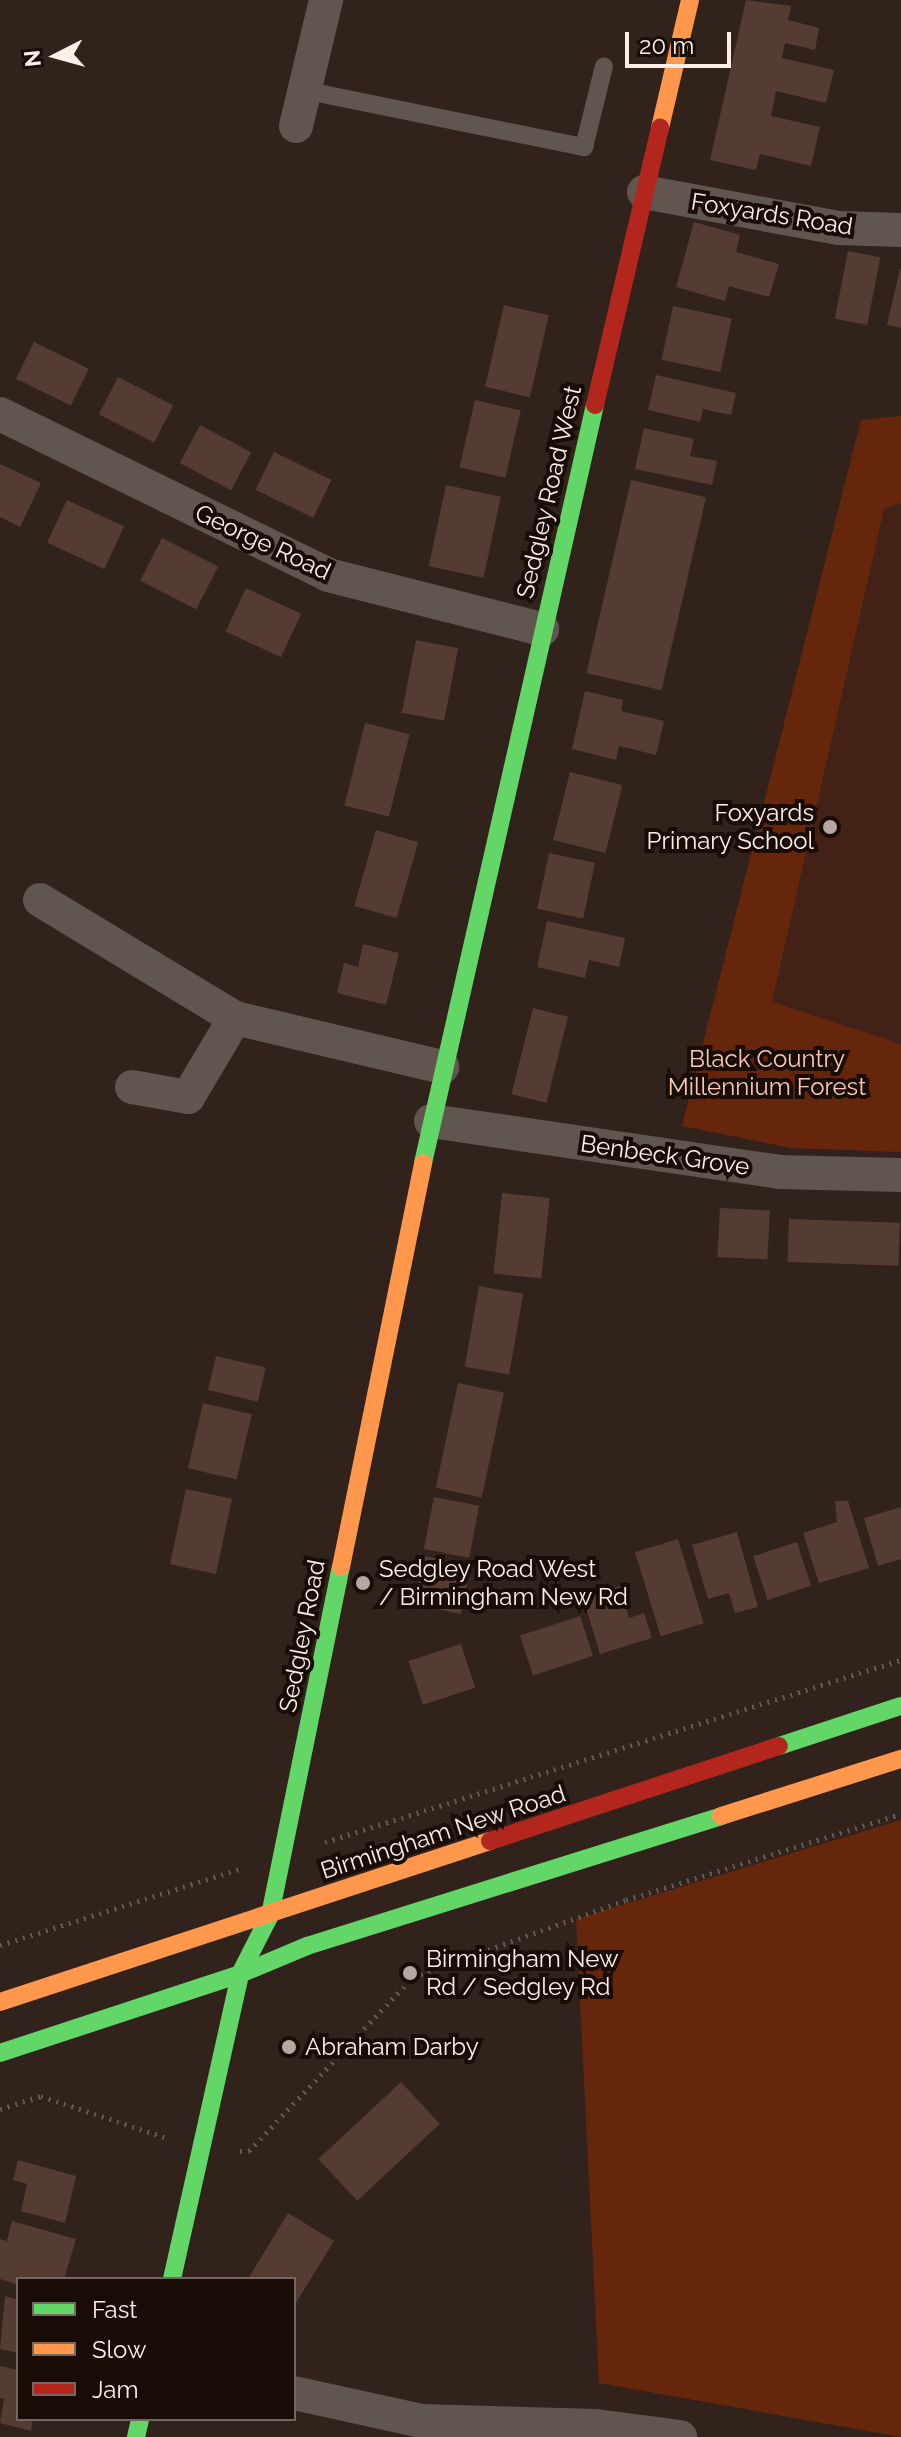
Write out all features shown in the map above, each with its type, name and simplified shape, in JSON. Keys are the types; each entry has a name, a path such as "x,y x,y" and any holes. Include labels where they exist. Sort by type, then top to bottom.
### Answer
{"main road":[{"name":"Sedgley Road West","path":"457,996 690,0"},
{"name":"Sedgley Road","path":"172,2277 240,1974 270,1915 457,996"},
{"name":"Birmingham New Road","path":"0,2002 901,1706"},
{"path":"0,2053 240,1974 307,1946 901,1759"}],"street":[{"path":"296,126 308,91 326,0"},
{"name":"Foxyards Road","path":"644,192 839,228 901,230"},
{"name":"George Road","path":"0,414 328,575 542,629"},
{"path":"40,900 235,1018 442,1067"},
{"path":"132,1087 188,1097 235,1018"},
{"name":"Benbeck Grove","path":"431,1121 779,1172 901,1175"},
{"path":"296,2393 421,2421 680,2437"}],"lane":[{"path":"308,91 584,147 604,66"}],"path":[{"path":"0,1945 901,1660"},
{"path":"0,2109 41,2096 201,2147 249,2151 413,1977 626,1900 901,1814"}],"shaded area":[{"name":"Foxyards Primary School","path":"901,434 901,1152 791,1148 682,1126"}],"green space":[{"name":"Black Country Millennium Forest","path":"901,416 901,503 884,509 772,1002 901,1044 901,1152 791,1148 682,1126 861,420"},
{"path":"901,1820 901,2437 599,2383 576,1919"}],"building":[{"path":"746,0 791,6 788,20 819,28 815,50 785,43 782,58 834,70 826,103 776,91 771,116 820,127 811,166 760,154 756,170 710,160"},
{"path":"694,222 740,235 736,252 779,264 769,297 729,286 725,301 676,287"},
{"path":"848,251 880,257 867,325 835,319"},
{"path":"901,269 901,328 887,325"},
{"path":"504,305 549,315 530,397 485,387"},
{"path":"673,306 732,318 720,372 662,360"},
{"path":"34,342 89,369 71,406 16,379"},
{"path":"656,375 736,393 731,415 703,409 700,422 648,410"},
{"path":"118,377 173,405 154,443 99,414"},
{"path":"475,400 521,411 505,478 459,467"},
{"path":"200,425 251,452 231,490 180,463"},
{"path":"644,428 694,439 690,456 717,461 712,485 635,469"},
{"path":"274,452 332,480 313,518 256,490"},
{"path":"0,464 41,483 20,527 0,517"},
{"path":"631,480 706,497 661,690 586,673"},
{"path":"446,485 501,497 484,578 429,566"},
{"path":"67,500 124,527 104,569 47,543"},
{"path":"162,538 218,567 196,609 140,581"},
{"path":"246,588 301,614 281,657 226,632"},
{"path":"416,640 458,648 444,721 402,713"},
{"path":"585,691 623,700 621,711 664,721 656,755 619,746 616,760 572,749"},
{"path":"365,723 410,734 389,817 344,805"},
{"path":"570,772 622,785 605,853 553,840"},
{"path":"376,830 418,842 397,918 354,906"},
{"path":"549,853 595,863 583,919 537,909"},
{"path":"547,921 625,938 619,967 589,960 585,978 537,967"},
{"path":"363,944 399,953 386,1005 337,993 344,963 358,967"},
{"path":"533,1008 568,1017 546,1103 511,1094"},
{"path":"502,1193 550,1198 541,1279 494,1274"},
{"path":"720,1208 770,1211 767,1260 717,1257"},
{"path":"789,1219 900,1223 898,1266 787,1262"},
{"path":"479,1286 523,1294 509,1375 465,1367"},
{"path":"216,1356 266,1367 258,1402 208,1390"},
{"path":"458,1383 504,1393 482,1497 436,1488"},
{"path":"203,1403 252,1414 237,1480 188,1468"},
{"path":"186,1489 232,1499 216,1574 170,1564"},
{"path":"434,1497 479,1506 469,1558 424,1549"},
{"path":"835,1501 848,1501 869,1568 819,1583 803,1533 837,1522"},
{"path":"901,1507 901,1559 878,1566 864,1518"},
{"path":"737,1532 758,1607 735,1613 729,1593 708,1599 692,1545"},
{"path":"678,1539 704,1623 661,1636 635,1552"},
{"path":"797,1542 811,1586 767,1600 753,1556"},
{"path":"424,1556 471,1566 461,1614 414,1604"},
{"path":"620,1586 629,1618 644,1613 652,1638 600,1654 583,1598"},
{"path":"580,1616 593,1656 533,1675 520,1635"},
{"path":"461,1644 475,1688 423,1705 409,1661"},
{"path":"401,2082 440,2124 357,2201 318,2159"},
{"path":"18,2160 76,2176 65,2223 21,2211 27,2184 13,2180"},
{"path":"288,2213 334,2241 296,2303 296,2277 249,2277"},
{"path":"12,2221 76,2239 65,2277 16,2277 16,2284 0,2279 0,2239 7,2241"},
{"path":"5,2296 16,2299 16,2353 0,2349"},
{"path":"0,2366 16,2370 16,2421 33,2421 31,2431 0,2423 4,2399 0,2398"}],"traffic: fast":[{"path":"423,1163 595,405"},
{"path":"172,2277 240,1974 270,1915 341,1567"},
{"path":"779,1746 901,1706"},
{"path":"0,2053 240,1974 307,1946 721,1816"},
{"path":"136,2437 140,2421"}],"traffic: slow":[{"path":"660,128 690,0"},
{"path":"341,1567 423,1163"},
{"path":"721,1816 901,1759"},
{"path":"0,2002 490,1841"}],"traffic: jam":[{"path":"595,405 660,128"},
{"path":"490,1841 779,1746"}],"place":[{"name":"Foxyards Primary School","path":"830,827"},
{"name":"Sedgley Road West / Birmingham New Rd","path":"363,1583"},
{"name":"Birmingham New Rd / Sedgley Rd","path":"410,1973"},
{"name":"Abraham Darby","path":"289,2047"}]}
